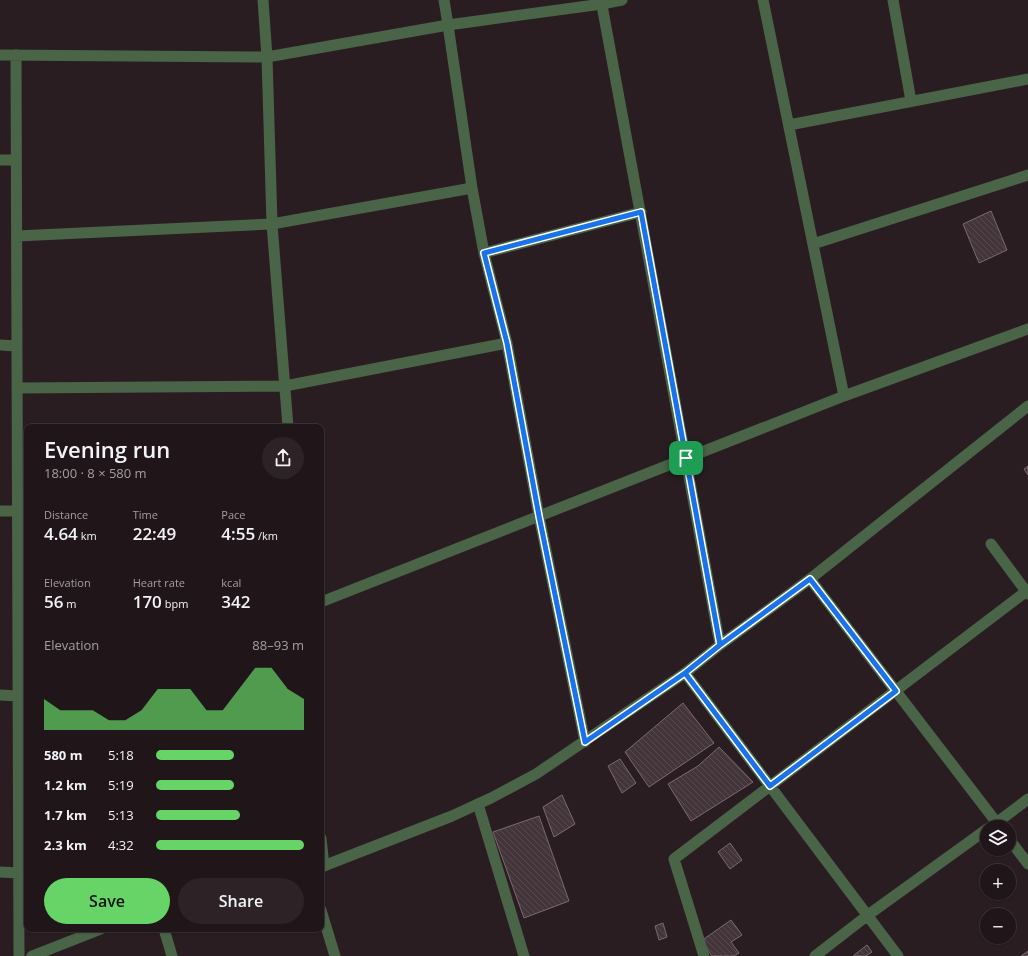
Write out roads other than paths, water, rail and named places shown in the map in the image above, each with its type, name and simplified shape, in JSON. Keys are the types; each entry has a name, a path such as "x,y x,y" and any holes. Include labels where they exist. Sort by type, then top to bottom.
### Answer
{"street":[{"path":"263,0 272,224 288,424"},
{"path":"444,0 472,188 484,253 507,343 539,516 585,742"},
{"path":"0,55 266,57 448,25 622,0"},
{"path":"763,0 844,396"},
{"path":"893,0 911,101"},
{"path":"602,2 720,645"},
{"path":"16,55 18,511 22,547 18,696 23,724 19,873 20,956"},
{"path":"789,125 1028,79"},
{"path":"0,160 16,160"},
{"path":"813,244 1028,175"},
{"path":"17,236 272,224 472,188"},
{"path":"484,253 641,212"},
{"path":"324,601 844,396 1028,329"},
{"path":"17,388 285,386 507,343"},
{"path":"0,345 17,346"},
{"path":"324,866 452,816 478,804 536,774 585,742 685,673 720,645 810,579 1028,406"},
{"path":"0,511 18,511"},
{"path":"704,956 674,859 1028,592 991,544"},
{"path":"810,579 896,691 991,820"},
{"path":"685,673 898,956"},
{"path":"0,696 18,696"},
{"path":"1002,820 1028,799"},
{"path":"478,804 524,956"},
{"path":"815,956 868,915 980,834"},
{"path":"1016,848 1028,864"},
{"path":"0,872 19,873"},
{"path":"324,920 335,956"},
{"path":"32,956 93,932"},
{"path":"165,932 172,956"}]}
